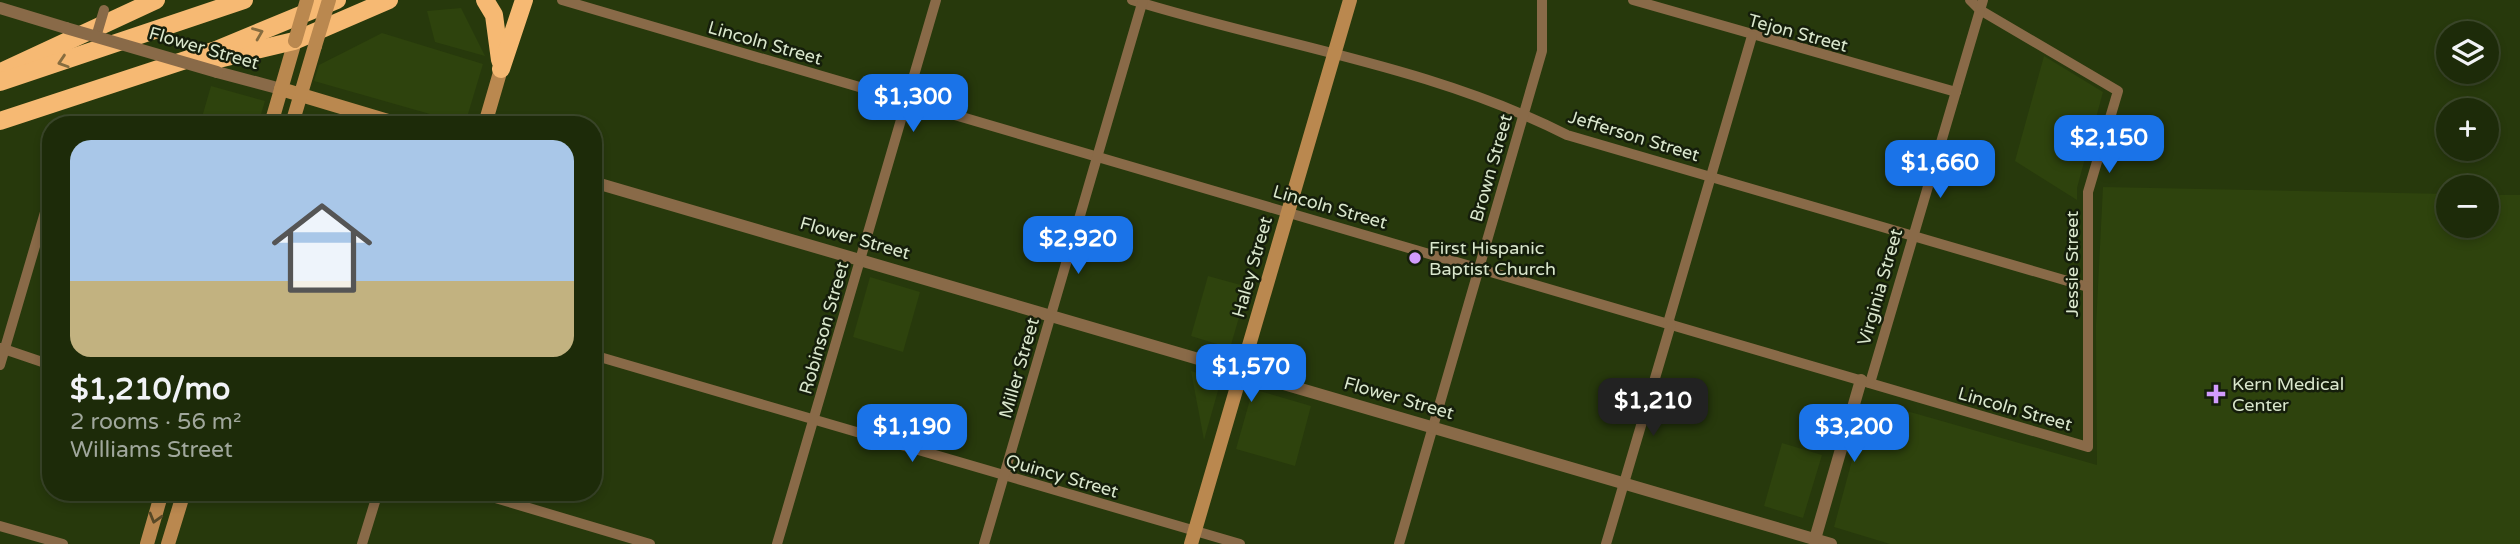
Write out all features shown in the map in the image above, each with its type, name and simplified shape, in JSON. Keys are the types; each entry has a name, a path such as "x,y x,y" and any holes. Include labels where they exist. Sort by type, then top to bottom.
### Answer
{"highway":[{"path":"0,72 156,0"},
{"path":"0,82 244,0"},
{"path":"0,121 216,50 337,0"},
{"path":"124,79 263,51 341,23 389,0"},
{"path":"485,0 498,31 501,69"},
{"path":"501,69 524,0"}],"main road":[{"path":"273,116 307,0"},
{"path":"294,116 329,0"},
{"name":"Haley Street","path":"1193,537 1350,0"},
{"path":"487,116 501,69"},
{"name":"Flower Street","path":"281,89 371,116"},
{"path":"147,544 159,501"},
{"path":"168,544 181,501"}],"street":[{"name":"Lincoln Street","path":"562,0 2088,447"},
{"name":"Robinson Street","path":"777,544 936,0"},
{"name":"Brown Street","path":"1399,544 1542,51 1542,0"},
{"name":"Tejon Street","path":"1633,0 1956,92"},
{"name":"Jessie Street","path":"1970,0 2118,91 2088,192 2088,447"},
{"name":"Jefferson Street","path":"1139,1 1335,53 1522,113 1567,135 2088,287"},
{"name":"Miller Street","path":"984,544 1098,156 1139,1"},
{"path":"96,37 105,5"},
{"name":"Virginia Street","path":"1814,542 1914,235 1982,5"},
{"name":"Flower Street","path":"0,8 281,89"},
{"path":"1606,544 1752,36"},
{"name":"Flower Street","path":"602,185 1814,542 1831,544"},
{"path":"0,365 2,349 42,220"},
{"path":"2,349 42,362"},
{"name":"Quincy Street","path":"602,358 1004,475 1193,537 1240,544"},
{"path":"362,544 375,501"},
{"path":"505,501 650,544"},
{"path":"0,526 63,544"}],"shaded area":[{"path":"461,8 485,56 435,42 427,11"},
{"path":"382,33 483,64 467,116 437,116 314,81 319,65"},
{"path":"2044,56 2103,92 2077,188 2077,200 2015,161"},
{"path":"211,86 265,101 260,116 202,116"},
{"path":"2103,187 2436,194 2436,238 2499,238 2499,195 2520,195 2520,544 1890,544 1834,527 1857,442 1882,404 2097,465 2096,326"},
{"path":"1208,276 1248,287 1230,348 1191,336"},
{"path":"870,277 920,292 903,352 853,337"},
{"path":"1191,371 1221,380 1204,440"},
{"path":"1253,389 1311,406 1295,466 1236,449"},
{"path":"1782,443 1822,455 1803,518 1764,506"}],"place":[{"name":"First Hispanic Baptist Church","path":"1415,258"},
{"name":"Kern Medical Center","path":"2216,394"}]}
